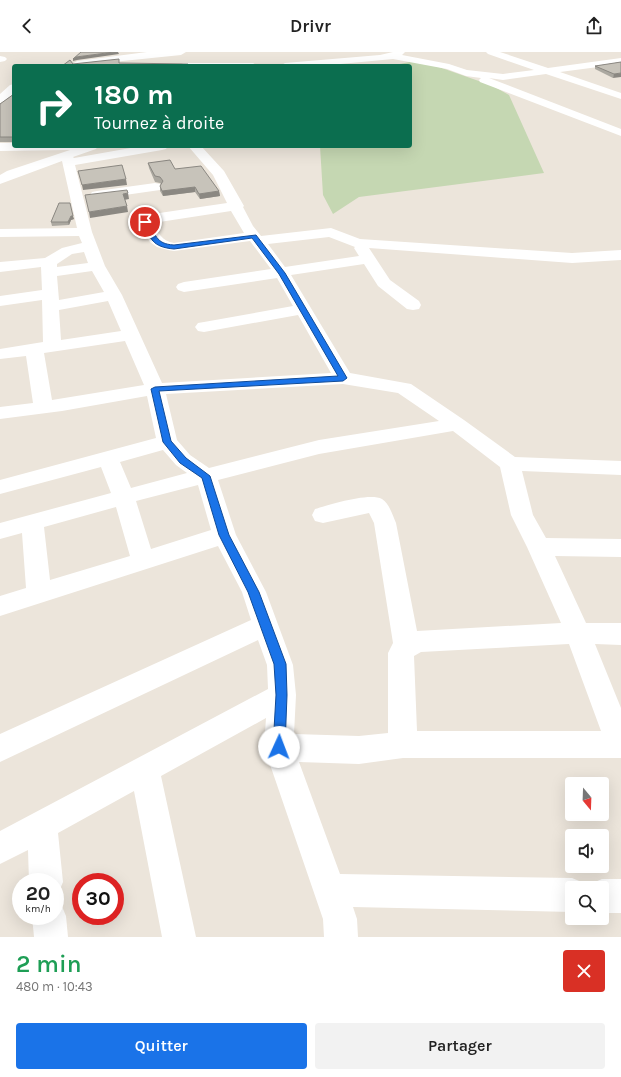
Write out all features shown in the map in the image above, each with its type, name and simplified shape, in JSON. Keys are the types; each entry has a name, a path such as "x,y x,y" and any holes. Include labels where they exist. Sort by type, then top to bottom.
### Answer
{"street":[{"path":"73,64 82,54 94,52"},
{"path":"73,64 132,56 181,52"},
{"path":"346,52 353,60"},
{"path":"491,52 506,54 548,71 621,96"},
{"path":"308,64 396,54 449,67 621,133"},
{"path":"205,56 248,64"},
{"path":"466,73 503,77 621,61"},
{"path":"585,84 606,80"},
{"path":"0,100 10,86"},
{"path":"68,159 87,148"},
{"path":"0,180 12,174 68,159 148,148"},
{"path":"196,148 219,174 247,228 282,273 343,378"},
{"path":"68,159 87,239 97,266 114,295 155,389 167,442 183,460 206,476 224,535 254,592 280,664 282,695 279,747 340,920 341,937"},
{"path":"77,197 155,187"},
{"path":"236,206 151,218 145,222 155,240 163,246 174,247 331,232 358,243 572,258 621,255"},
{"path":"0,233 87,239"},
{"path":"49,268 67,251 87,239"},
{"path":"358,243 384,283 413,306"},
{"path":"184,287 368,259"},
{"path":"0,266 49,268 97,266"},
{"path":"43,407 43,348 51,300 49,268"},
{"path":"0,301 51,300 114,295"},
{"path":"204,326 302,309"},
{"path":"0,354 132,335"},
{"path":"0,413 155,389 343,378 404,388 457,424 510,464 621,468"},
{"path":"0,531 124,497 319,447 457,424"},
{"path":"0,486 167,442"},
{"path":"108,458 124,497 143,560"},
{"path":"279,747 323,750 359,750 403,745 621,744 578,633 539,547 522,516 510,464"},
{"path":"323,515 361,506 375,505 381,513 385,523 407,646"},
{"path":"32,522 39,592"},
{"path":"0,606 39,592 224,535"},
{"path":"539,547 621,548"},
{"path":"0,748 265,624"},
{"path":"403,745 401,653 407,646 419,641 578,633 621,634"},
{"path":"0,848 282,695"},
{"path":"145,770 178,937"},
{"path":"42,825 45,873"},
{"path":"330,890 565,895"},
{"path":"609,896 621,896"},
{"path":"50,925 51,937"}],"green space":[{"path":"419,60 493,86 509,95 544,173 359,197 333,214 323,195 320,148 412,148 412,64 400,64"}],"building":[{"path":"81,52 114,52 76,57 73,59"},
{"path":"119,59 119,63 188,64 73,64"},
{"path":"70,60 73,64 65,64"},
{"path":"621,62 621,73 614,74 595,66"},
{"path":"12,95 12,137 0,137 0,104"},
{"path":"170,160 175,169 201,166 219,191 199,194 195,187 162,191 160,186 163,181 160,177 155,176 148,163"},
{"path":"122,165 126,179 82,185 78,171"},
{"path":"127,190 128,193 123,194 127,206 89,212 85,195"},
{"path":"59,203 70,203 73,216 71,216 68,222 51,222"}],"route":[{"path":"145,222 155,240 163,246 174,247 254,236 282,273 343,378 155,389 167,442 183,460 206,476 224,535 254,592 280,664 282,695 279,747"}]}
